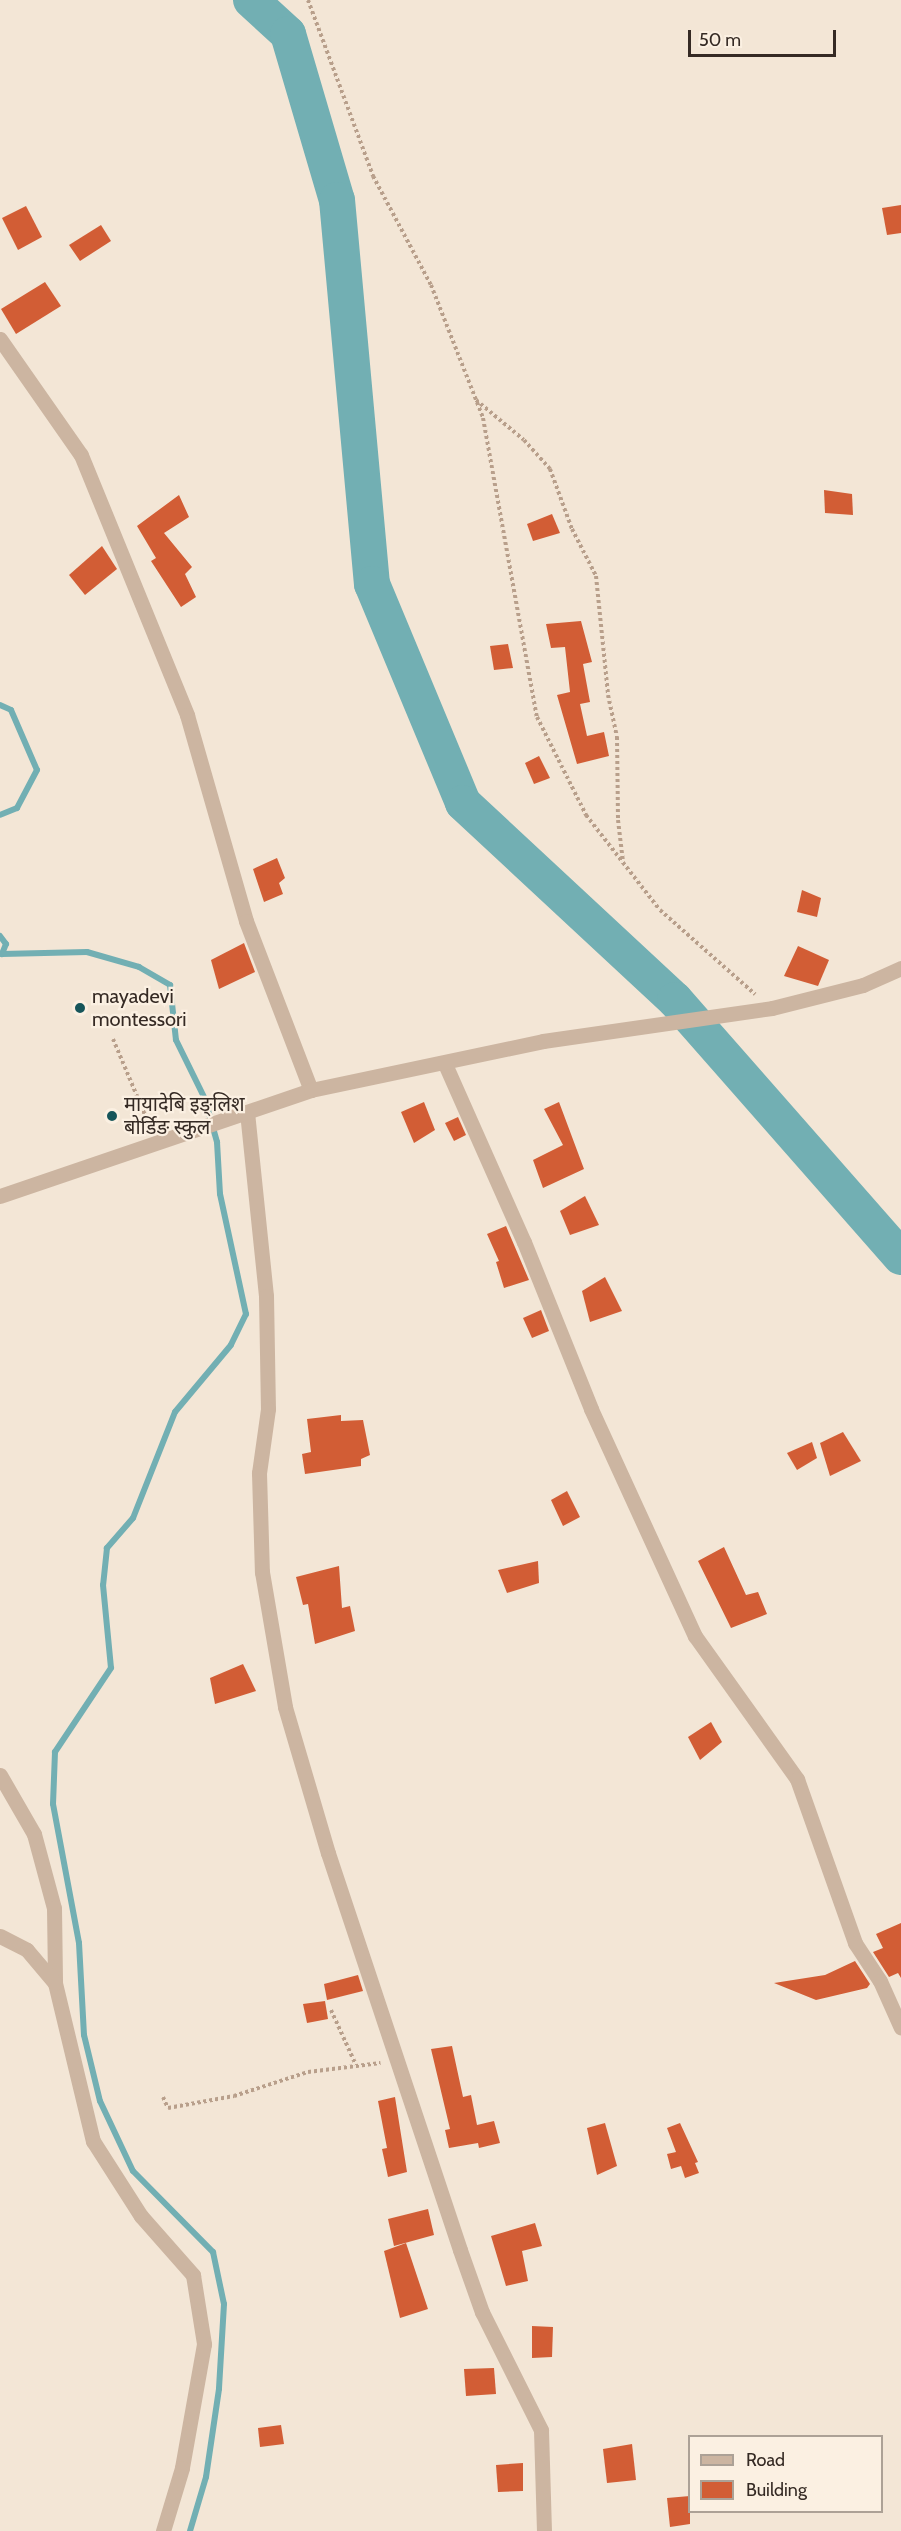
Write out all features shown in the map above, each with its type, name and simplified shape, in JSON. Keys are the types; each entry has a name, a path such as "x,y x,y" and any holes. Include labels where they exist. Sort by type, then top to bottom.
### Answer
{"street":[{"path":"0,339 86,466 187,715 246,921 311,1090"},
{"path":"0,1196 311,1090 445,1064 543,1041 633,1030 772,1008 863,985 901,968"},
{"path":"445,1064 524,1242 591,1409 695,1636 797,1779 855,1943 880,1981 901,2028"},
{"path":"247,1112 266,1296 268,1409 259,1473 262,1572 285,1707 328,1853 482,2312 541,2430 544,2531"},
{"path":"0,1775 34,1834 54,1908 55,1983 93,2141 141,2216 193,2275 204,2344 182,2468 163,2531"},
{"path":"0,1936 27,1950 55,1983"}],"path":[{"path":"308,0 373,176 431,285 483,418 537,717 586,815 660,910 772,1008"},
{"path":"476,399 524,440 550,469 572,529 596,576 608,695 617,737 618,820 623,862"},
{"path":"113,1039 155,1142"},
{"path":"331,2010 357,2065"},
{"path":"163,2097 168,2108 234,2096 308,2073 398,2059"}],"building":[{"path":"901,205 901,233 887,235 882,208"},
{"path":"26,206 42,237 18,250 2,218"},
{"path":"101,225 111,241 80,261 69,245"},
{"path":"45,282 61,306 16,334 1,309"},
{"path":"824,490 852,494 853,515 825,513"},
{"path":"179,495 189,517 164,533 192,567 185,574 196,597 181,607 151,561 156,558 137,526"},
{"path":"552,514 560,533 533,541 527,524"},
{"path":"102,546 117,569 85,595 69,575"},
{"path":"581,621 592,662 583,664 590,702 580,704 587,736 604,732 609,756 577,764 557,695 570,692 565,647 551,648 546,624"},
{"path":"508,644 513,668 494,670 490,646"},
{"path":"539,756 550,778 534,784 525,763"},
{"path":"277,858 285,878 279,883 283,894 264,902 253,869"},
{"path":"802,890 821,898 817,917 797,912"},
{"path":"244,943 255,972 219,989 211,960"},
{"path":"798,946 829,960 818,986 784,976"},
{"path":"424,1102 435,1130 414,1143 401,1112"},
{"path":"559,1102 584,1169 543,1188 533,1160 563,1145 544,1109"},
{"path":"458,1117 466,1135 454,1141 445,1123"},
{"path":"585,1196 599,1225 570,1235 560,1211"},
{"path":"506,1226 529,1280 504,1288 496,1262 499,1261 487,1234"},
{"path":"605,1277 622,1311 590,1322 582,1291"},
{"path":"541,1310 549,1331 532,1338 523,1318"},
{"path":"341,1415 341,1421 363,1420 370,1455 361,1459 361,1466 305,1474 302,1454 311,1452 307,1419"},
{"path":"843,1432 861,1461 830,1476 820,1443"},
{"path":"812,1442 817,1458 797,1470 787,1453"},
{"path":"567,1491 580,1517 563,1526 551,1500"},
{"path":"724,1547 746,1595 758,1592 767,1614 731,1628 698,1561"},
{"path":"538,1561 539,1583 507,1593 498,1570"},
{"path":"339,1566 342,1608 350,1606 355,1631 315,1644 308,1604 303,1605 296,1577"},
{"path":"243,1664 256,1691 215,1704 210,1678"},
{"path":"711,1722 722,1742 700,1760 688,1737"},
{"path":"901,1923 901,1978 898,1973 889,1977 873,1952 883,1948 876,1934"},
{"path":"855,1961 870,1984 867,1988 816,2000 774,1983 825,1975"},
{"path":"358,1975 363,1991 327,2000 324,1984"},
{"path":"325,2001 328,2019 307,2023 303,2004"},
{"path":"452,2046 463,2097 471,2095 477,2125 494,2121 500,2143 479,2148 478,2143 449,2148 445,2130 450,2129 431,2049"},
{"path":"395,2097 407,2172 388,2177 382,2149 387,2148 378,2101"},
{"path":"605,2123 617,2166 597,2175 587,2128"},
{"path":"680,2123 698,2162 695,2163 699,2173 685,2178 681,2166 671,2169 667,2154 676,2152 667,2128"},
{"path":"428,2209 434,2235 394,2246 388,2219"},
{"path":"535,2223 542,2246 522,2251 528,2281 506,2286 491,2236"},
{"path":"406,2243 428,2309 400,2318 384,2251"},
{"path":"532,2326 553,2327 552,2357 532,2358"},
{"path":"494,2368 496,2394 466,2396 464,2369"},
{"path":"281,2425 284,2444 260,2447 258,2428"},
{"path":"632,2444 636,2480 607,2483 603,2449"},
{"path":"523,2463 523,2491 498,2492 496,2465"},
{"path":"688,2496 690,2524 670,2527 667,2498"}],"waterway":[{"path":"251,0 288,34 337,200 372,584 463,803 675,1000 901,1257"},
{"path":"0,705 11,710 37,770 17,808 0,815"},
{"path":"0,936 6,944 2,954 87,952 139,967 170,985 176,1040 205,1099 217,1142 220,1194 246,1314 231,1345 175,1412 133,1518 107,1548 103,1585 111,1668 55,1752 53,1804 79,1943 84,2035 100,2101 133,2171 213,2252 224,2304 219,2389 206,2477 190,2531"}],"place":[{"name":"mayadevi montessori","path":"80,1008"},
{"name":"मायादेबि इङ्लिश बोर्डिङ स्कुल","path":"112,1116"}]}
